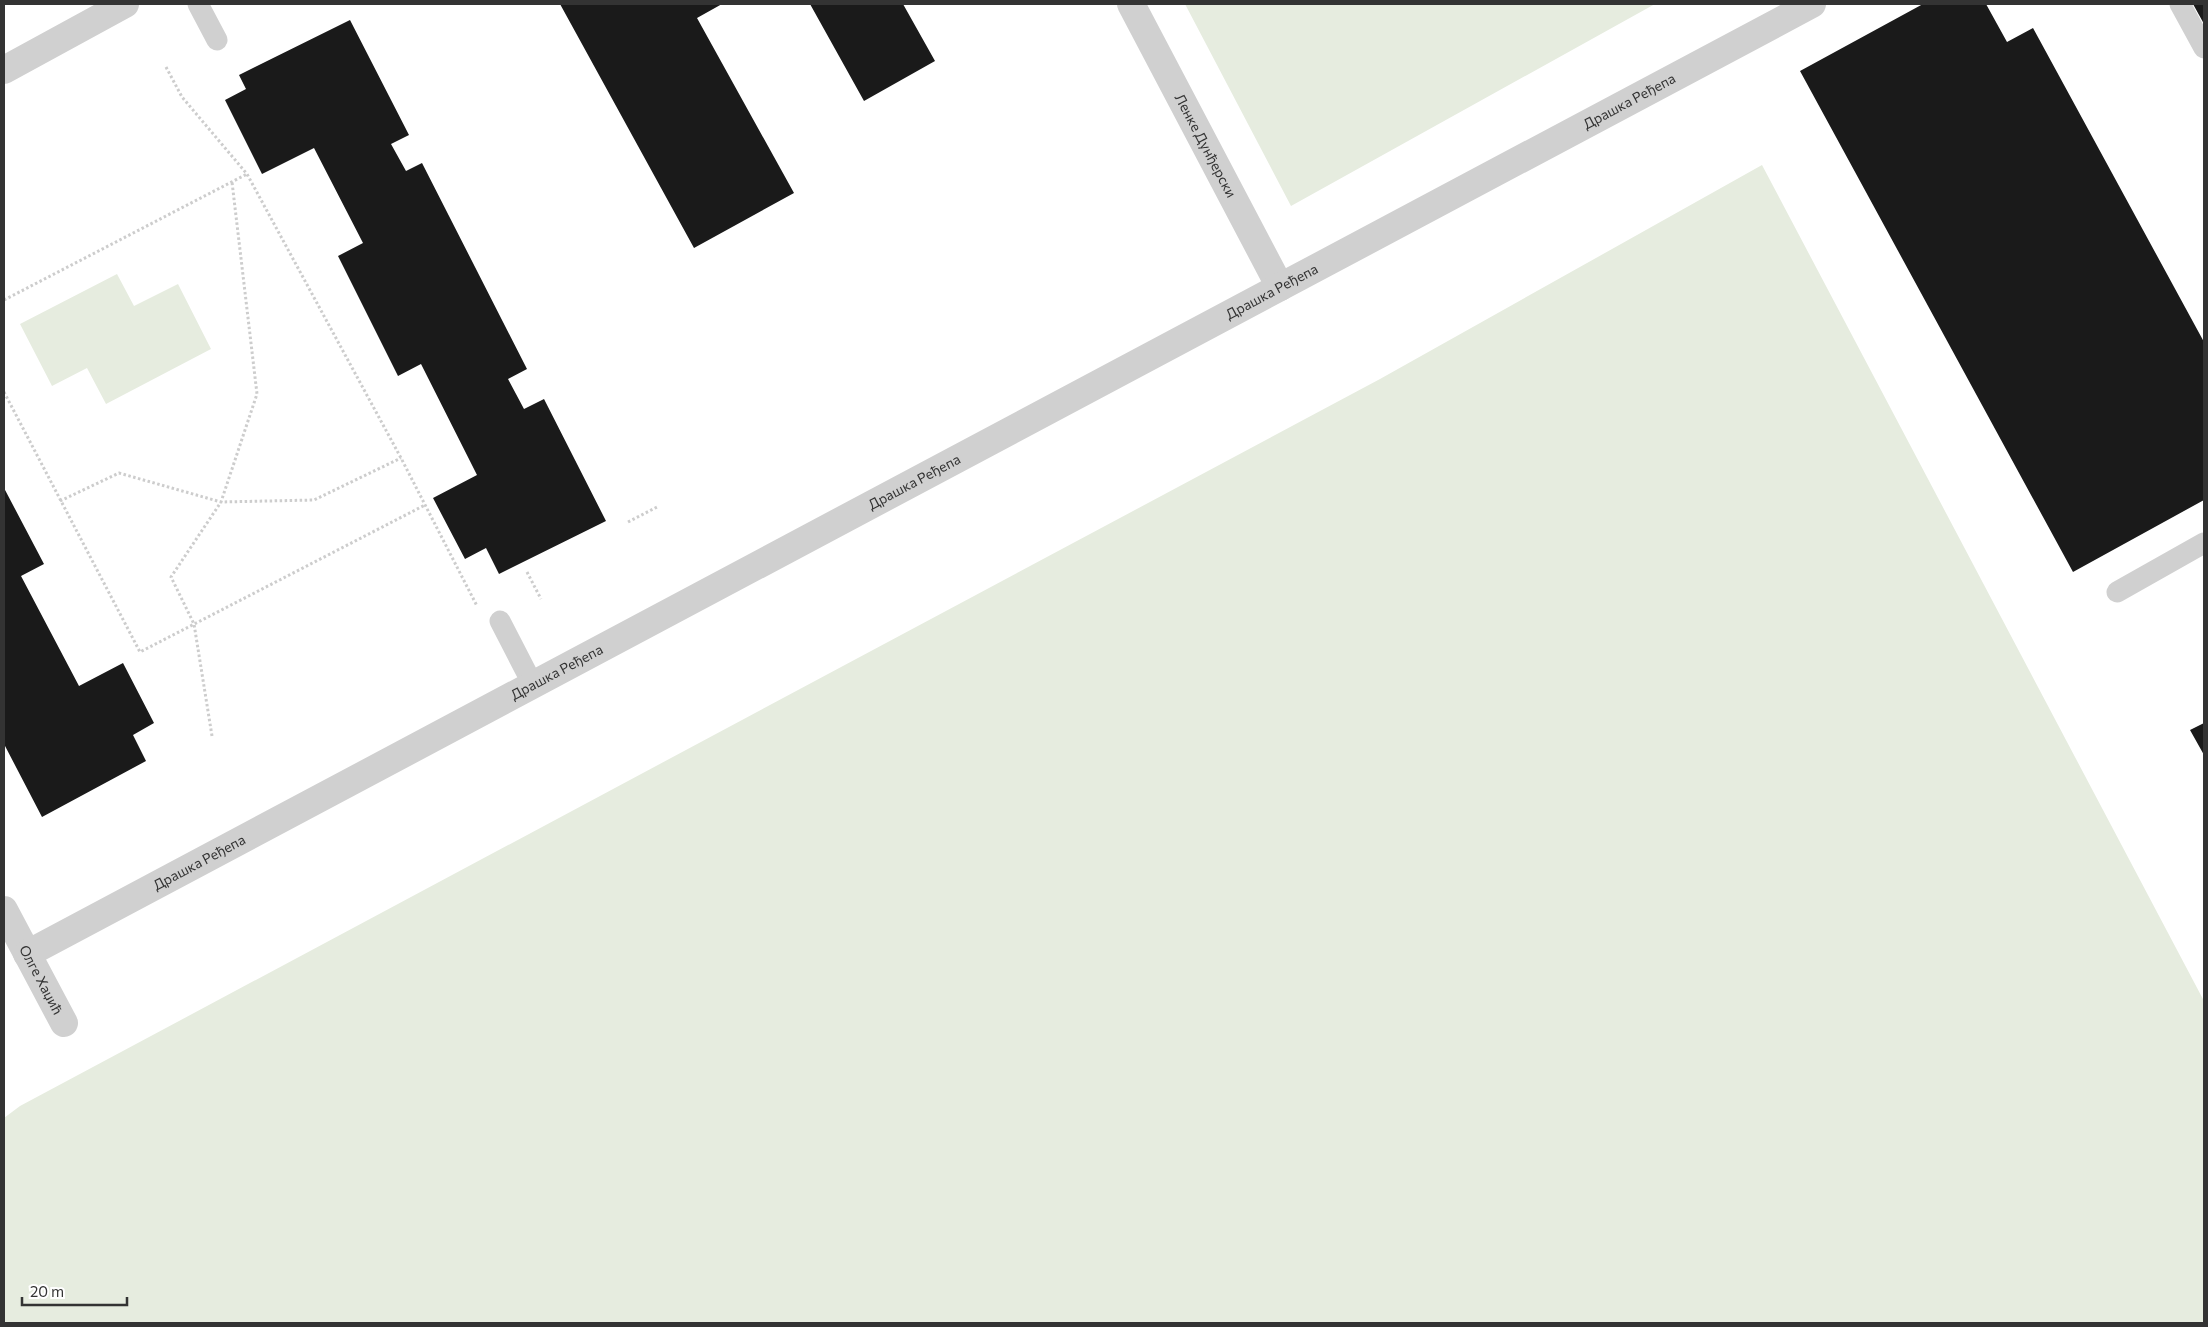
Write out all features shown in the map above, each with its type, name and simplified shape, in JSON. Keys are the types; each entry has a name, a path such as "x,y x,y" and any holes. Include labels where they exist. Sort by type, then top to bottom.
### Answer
{"street":[{"path":"4,70 125,4"},
{"name":"Ленке Дунђерски","path":"1132,4 1280,288"},
{"name":"Драшка Ређепа","path":"27,954 1807,7"},
{"name":"Олге Хаџић","path":"4,910 64,1023"}],"lane":[{"path":"198,4 217,40"},
{"path":"2180,4 2204,48"},
{"path":"2117,592 2204,543"},
{"path":"490,617 533,685"}],"path":[{"path":"166,67 182,97 247,174 425,505 490,617"},
{"path":"4,300 247,174"},
{"path":"212,736 194,624 171,577 221,502 257,394 232,182"},
{"path":"4,392 140,652 425,505"},
{"path":"60,501 119,473 221,502 314,500 401,458"},
{"path":"628,522 658,506"},
{"path":"528,572 541,598"}],"shaded area":[{"path":"1185,4 1655,4 1291,206"},
{"path":"1762,165 2204,1001 2204,1323 4,1323 4,1118 20,1106 1380,379"},
{"path":"117,274 134,306 178,284 211,349 106,404 87,368 52,386 20,324"}],"building":[{"path":"560,4 722,4 697,18 794,193 694,248"},
{"path":"810,4 903,4 935,61 864,101"},
{"path":"1923,4 1986,4 2007,42 2033,28 2204,342 2204,500 2073,572 1800,71"},
{"path":"2193,4 2204,4 2204,24"},
{"path":"350,20 409,135 391,144 406,171 422,163 527,369 508,379 524,409 544,399 606,521 499,574 486,548 465,559 433,498 477,475 421,364 398,376 338,256 363,243 314,148 262,174 225,100 246,89 239,75"},
{"path":"4,488 44,564 21,576 79,686 123,663 154,723 133,735 146,761 42,817 4,744"},
{"path":"2204,723 2204,755 2190,730"}]}
